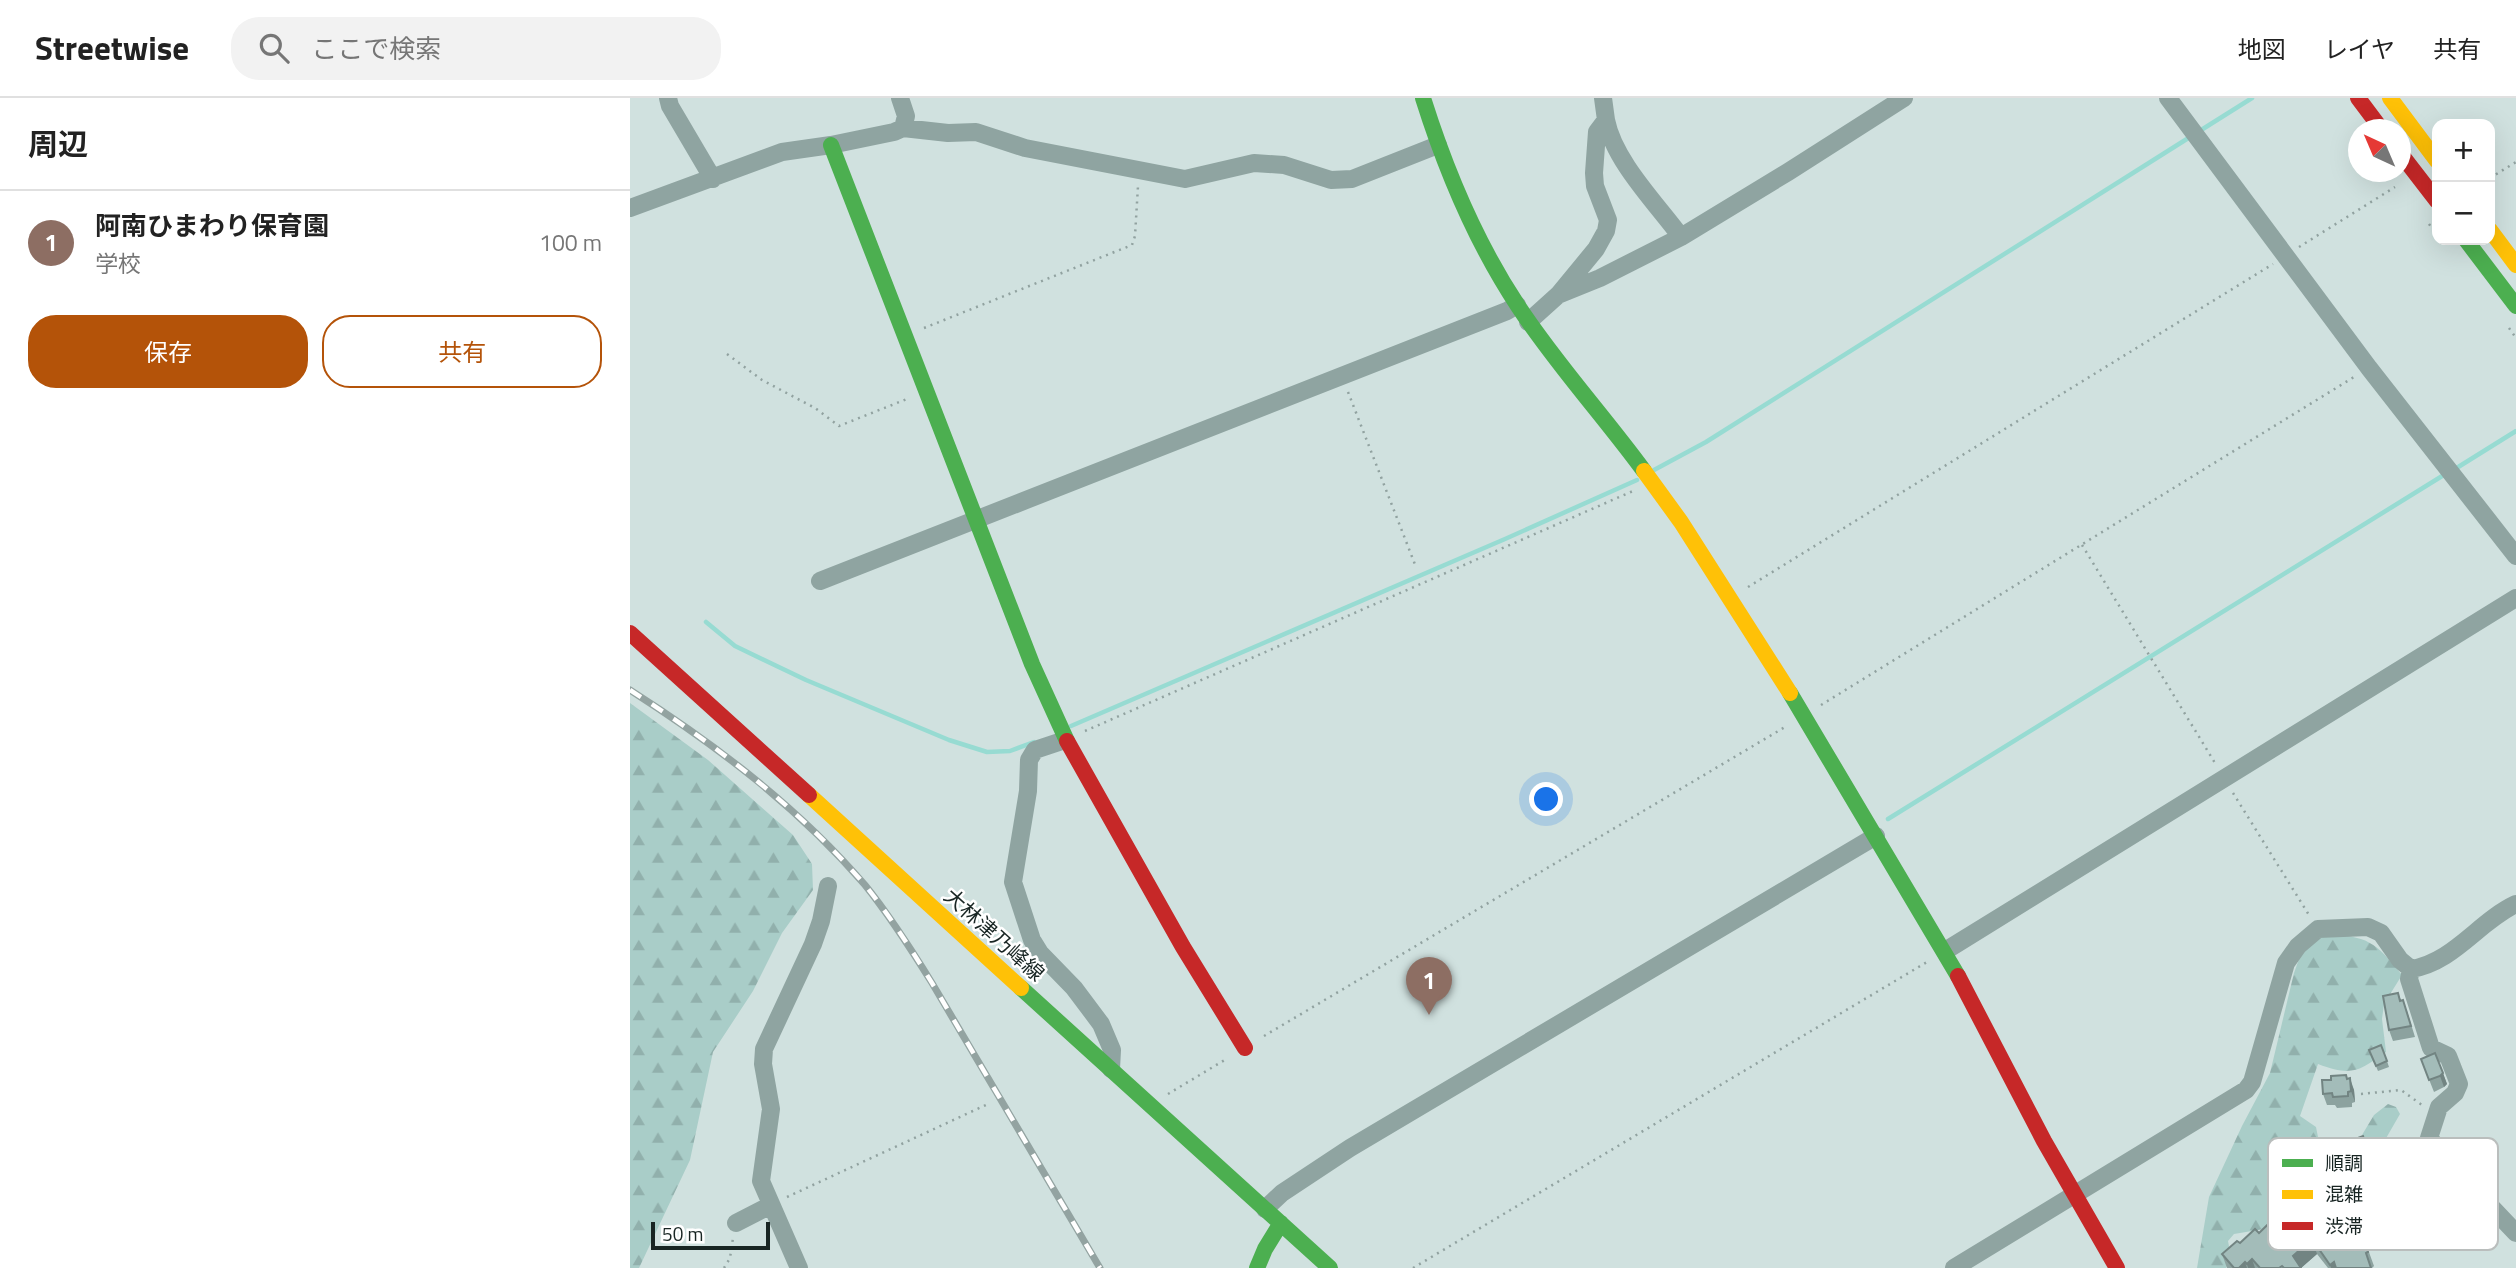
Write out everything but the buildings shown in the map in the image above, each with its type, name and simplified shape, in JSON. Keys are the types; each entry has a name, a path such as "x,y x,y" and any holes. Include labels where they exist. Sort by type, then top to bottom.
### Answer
{"main road":[{"path":"1423,98 1438,145 1471,224 1517,305 1653,483 1730,597 1804,715 1945,951 2044,1141 2117,1268"},
{"path":"2358,98 2374,119"},
{"path":"2390,98 2432,154"},
{"path":"831,145 925,392 1062,734 1183,947 1245,1048"},
{"path":"2411,167 2432,195"},
{"path":"2495,237 2516,265"},
{"path":"2470,245 2516,306"},
{"name":"大林津乃峰線","path":"630,633 1329,1268"},
{"path":"1257,1268 1281,1223"}],"street":[{"path":"668,98 670,106 713,178"},
{"path":"900,98 906,116 903,128"},
{"path":"1603,98 1609,134 1620,156 1681,237"},
{"path":"1558,295 1600,278 1681,237 1904,98"},
{"path":"2168,98 2369,368 2516,556"},
{"path":"1528,322 1558,295 1596,249 1606,232 1608,220 1595,186 1594,173 1597,132 1606,120"},
{"path":"630,208 782,152 831,145 903,128 948,133 976,132 1025,148 1185,179 1254,163 1284,164 1331,180 1352,179 1438,145"},
{"path":"820,581 1517,305"},
{"path":"1945,951 2516,598"},
{"path":"1062,734 1035,750 1029,760 1028,791 1013,882 1032,940 1040,953 1074,988 1101,1024 1112,1050 1111,1069"},
{"path":"1265,1209 1282,1193 1350,1148 1876,836"},
{"path":"799,1268 761,1181 771,1109 763,1064 764,1049 813,944 828,886"},
{"path":"1954,1268 2246,1090 2252,1082 2286,963 2298,946 2318,929 2368,927 2381,933 2400,960 2411,969 2427,967 2516,904"},
{"path":"2411,969 2409,979 2431,1048 2448,1056 2459,1084 2455,1093 2439,1107 2430,1138"},
{"path":"736,1223 771,1205"},
{"path":"2498,1213 2516,1233"}],"path":[{"path":"2495,175 2516,162"},
{"path":"904,335 1132,246 1137,191 1143,171"},
{"path":"1730,597 2416,174"},
{"path":"727,354 762,380 815,408 839,426 925,392"},
{"path":"1153,1107 1170,1093 1804,715 2369,368"},
{"path":"1341,376 1416,566"},
{"path":"1062,734 1653,483"},
{"path":"2082,545 2318,929"},
{"path":"1413,1268 1945,951"},
{"path":"2361,1094 2401,1090 2436,1115"},
{"path":"771,1205 988,1104"},
{"path":"724,1268 730,1258 736,1223"}],"green space":[{"path":"630,703 708,760 793,835 812,864 813,890 782,933 753,991 713,1052 690,1160 639,1268 630,1268"},
{"path":"2324,935 2361,939 2385,955 2402,975 2384,1004 2382,1019 2386,1052 2355,1070 2339,1070 2318,1064 2300,1116 2316,1127 2318,1138 2268,1138 2268,1227 2234,1234 2228,1241 2231,1257 2226,1268 2197,1268 2209,1197 2270,1073 2294,973 2303,948"},
{"path":"2388,1104 2396,1107 2400,1114 2386,1138 2365,1138 2362,1135 2374,1115"}],"waterway":[{"path":"2198,132 2252,98"},
{"path":"1654,470 1706,442 2190,137"},
{"path":"2455,469 2516,431"},
{"path":"1888,819 2447,473"},
{"path":"1071,726 1637,480"},
{"path":"706,622 735,646 806,680 949,740 987,752 1010,751 1034,742"}],"railway":[{"path":"630,690 755,779 812,829 865,885 932,983 1100,1268"}],"traffic: fast":[{"path":"1423,98 1463,205 1488,256 1518,306 1548,348 1644,471"},
{"path":"831,145 1032,664 1067,741"},
{"path":"2470,245 2516,306"},
{"path":"1790,693 1958,976"},
{"path":"1021,988 1330,1268"},
{"path":"1257,1268 1281,1223"}],"traffic: slow":[{"path":"2390,98 2432,154"},
{"path":"2495,237 2516,265"},
{"path":"1644,471 1681,522 1790,693"},
{"path":"809,795 1021,988"}],"traffic: jam":[{"path":"2358,98 2374,119"},
{"path":"2411,167 2432,195"},
{"path":"630,633 809,795"},
{"path":"1067,741 1183,947 1245,1048"},
{"path":"1958,976 2044,1141 2117,1268"}],"place":[{"name":"阿南ひまわり保育園","path":"1429,1015"}]}
